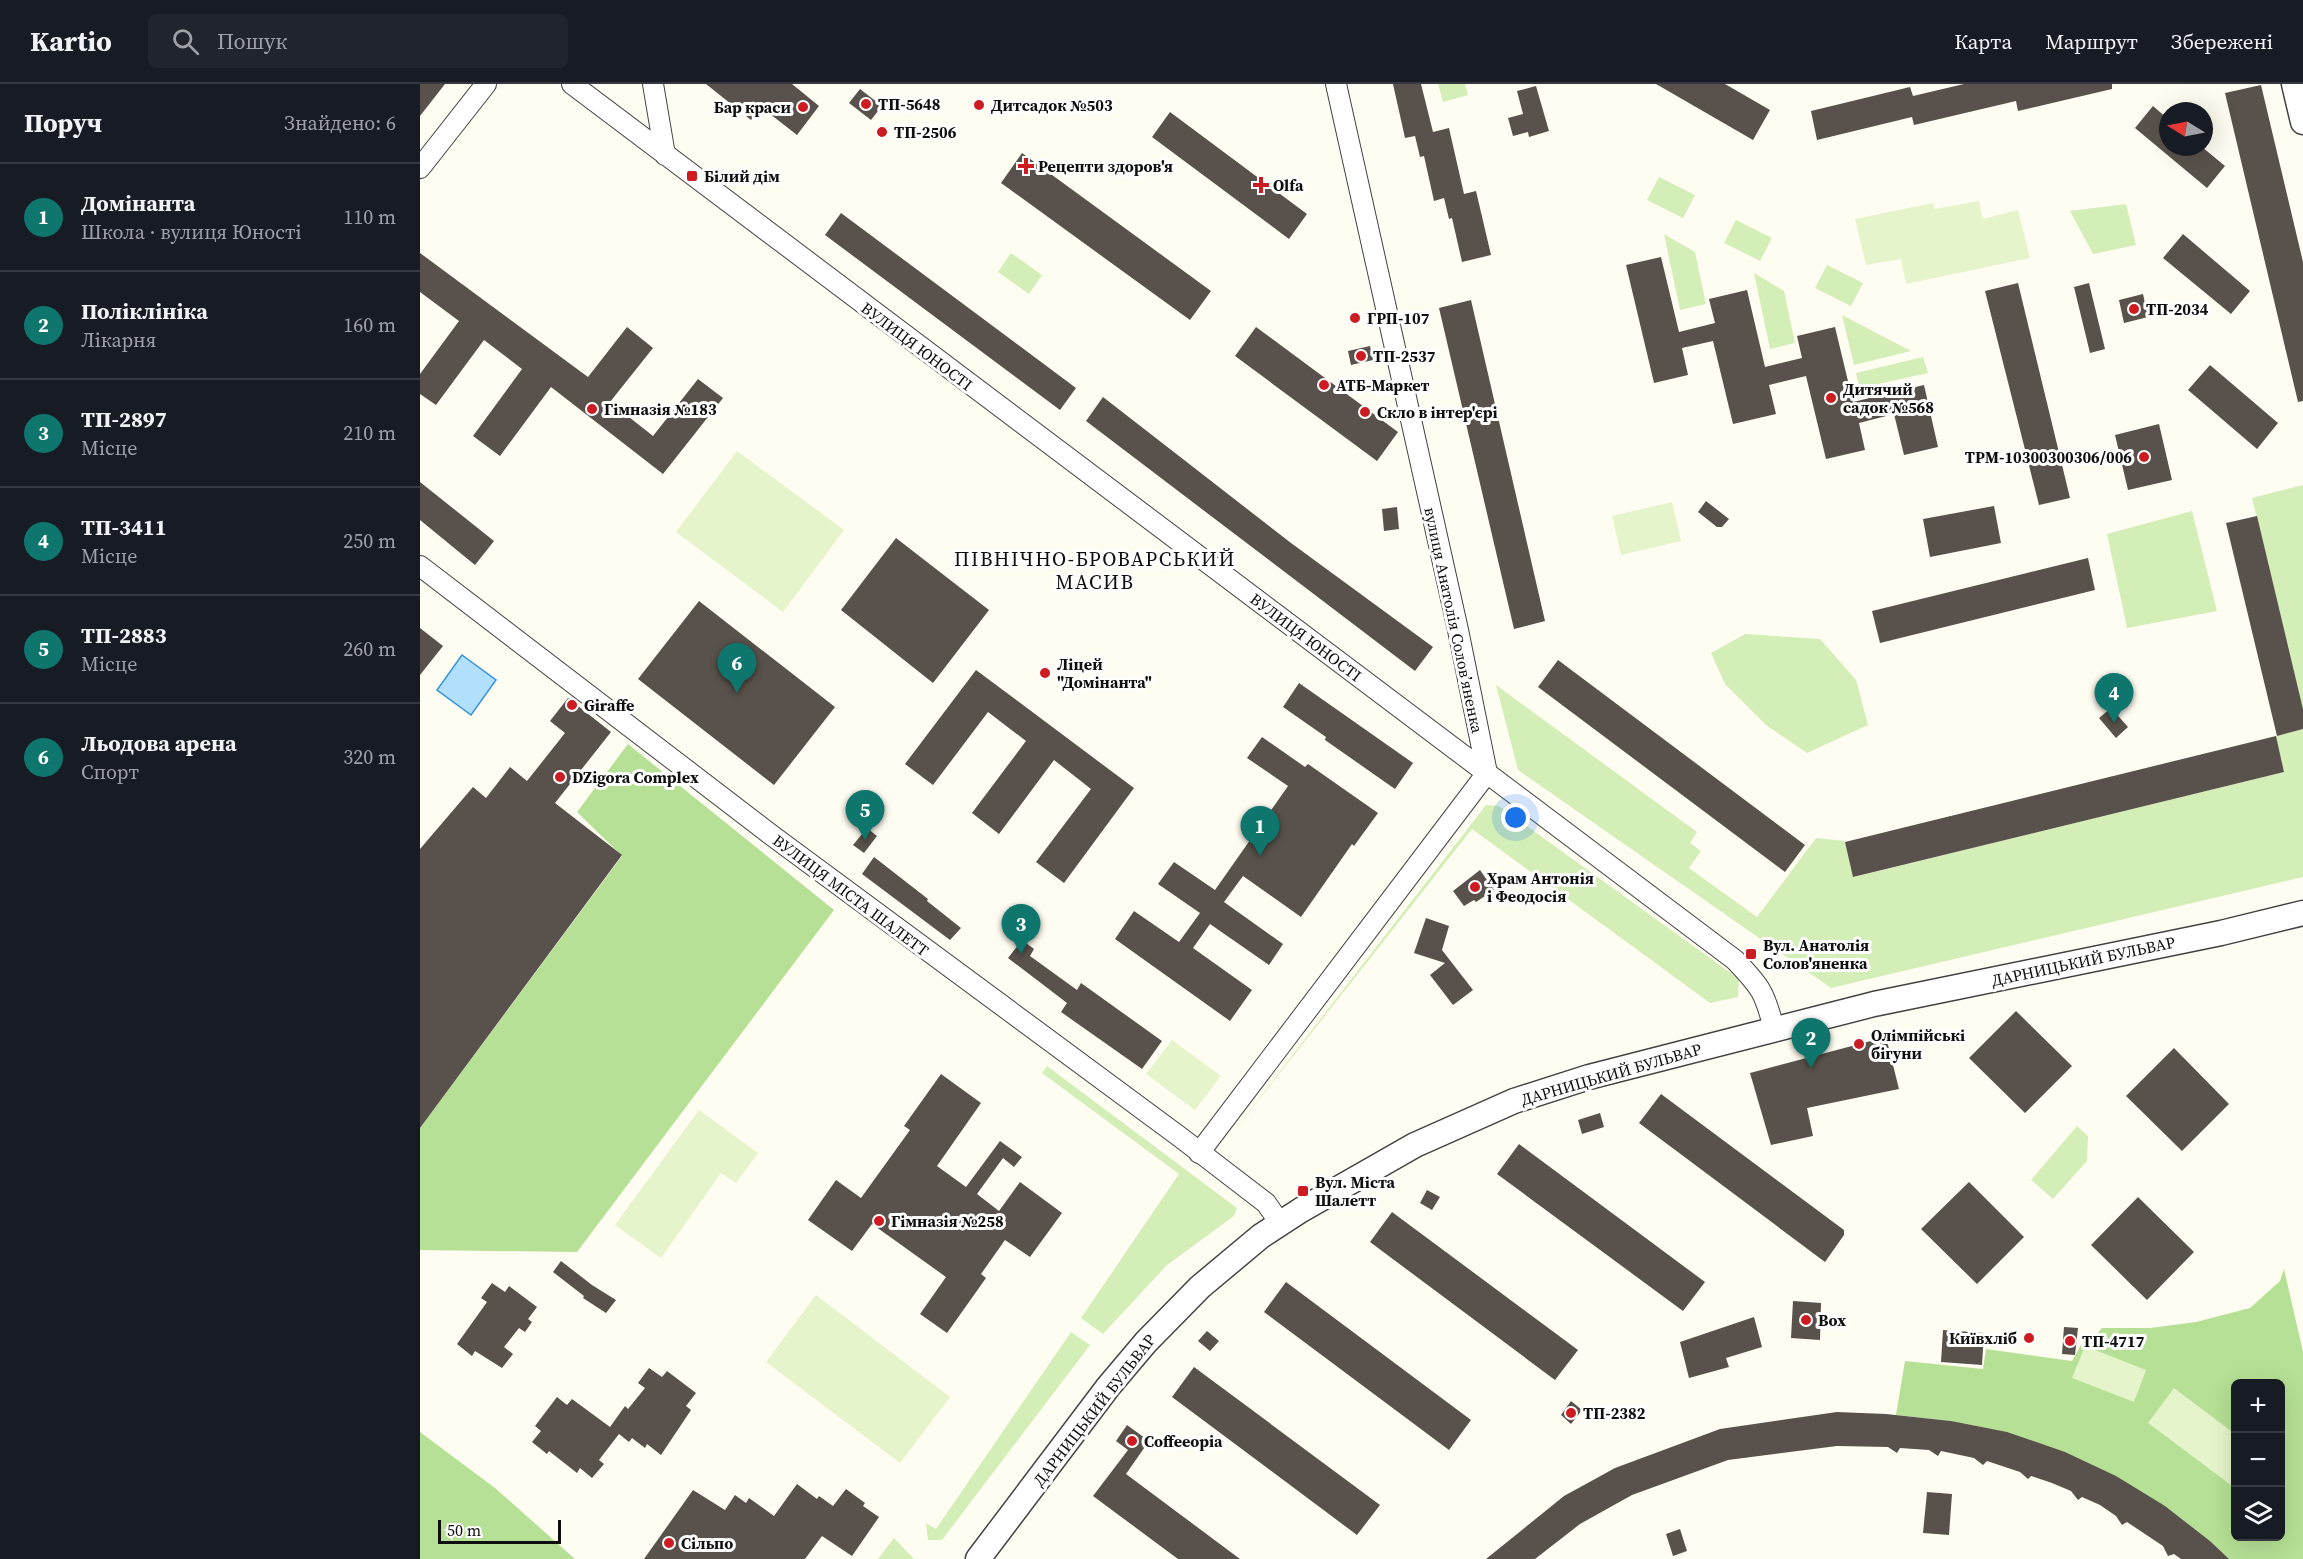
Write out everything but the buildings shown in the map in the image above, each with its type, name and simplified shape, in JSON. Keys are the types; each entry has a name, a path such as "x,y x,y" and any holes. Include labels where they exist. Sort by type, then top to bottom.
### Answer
{"street":[{"path":"420,168 486,84"},
{"name":"ВУЛИЦЯ ЮНОСТІ","path":"572,84 1487,774"},
{"path":"653,84 665,155"},
{"name":"вулиця Анатолія Соловʼяненка","path":"1336,84 1487,774"},
{"path":"2294,84 2303,122"},
{"name":"ВУЛИЦЯ МІСТА ШАЛЕТТ","path":"420,567 774,837 1180,1137 1266,1203 1280,1223"},
{"path":"1199,1153 1487,774 1735,960 1755,981 1766,998 1774,1029"},
{"name":"ДАРНИЦЬКИЙ БУЛЬВАР","path":"978,1559 1097,1400 1146,1342 1200,1287 1280,1223 1415,1145 1514,1101 1589,1077 1874,1004 2210,935 2303,913"}],"green space":[{"path":"1438,84 1465,84 1468,95 1443,102"},
{"path":"1659,177 1695,195 1683,218 1647,200"},
{"path":"1979,201 1983,219 2018,210 2030,258 1906,284 1901,259 1866,265 1855,219 1933,203 1935,209"},
{"path":"2126,204 2136,245 2093,254 2070,211"},
{"path":"1736,220 1772,238 1760,261 1724,243"},
{"path":"1664,234 1695,252 1706,304 1680,310"},
{"path":"1011,253 1042,275 1029,294 998,272"},
{"path":"1827,265 1863,283 1851,306 1815,288"},
{"path":"1754,273 1784,291 1795,343 1770,349"},
{"path":"1842,315 1911,351 1854,365"},
{"path":"1923,357 1928,373 1860,388 1856,373"},
{"path":"737,451 844,530 783,612 676,532"},
{"path":"2303,485 2303,709 2252,498"},
{"path":"1672,502 1681,541 1621,555 1612,516"},
{"path":"2192,511 2217,611 2127,628 2107,534"},
{"path":"1745,634 1820,639 1856,680 1868,725 1807,753 1766,725 1725,684 1711,653"},
{"path":"1496,685 1697,832 1690,843 1701,851 1689,868 1757,917 1816,838 1845,841 1854,877 2284,772 2276,736 2303,729 2303,877 1831,988 1518,770"},
{"path":"628,744 834,910 577,1252 420,1250 420,1128 622,856 577,812"},
{"path":"1486,805 1499,806 1739,979 1738,997 1710,1003 1472,829 1227,1140"},
{"path":"1172,1040 1221,1076 1195,1110 1146,1074"},
{"path":"1047,1066 1237,1208 1234,1216 1167,1265 1103,1334 1081,1318 1179,1174 1042,1073"},
{"path":"699,1110 758,1153 736,1183 721,1173 661,1258 615,1225"},
{"path":"2077,1126 2088,1136 2087,1161 2053,1199 2031,1180"},
{"path":"2284,1269 2303,1352 2303,1559 2229,1559 2165,1506 1951,1421 1896,1415 1905,1361 1983,1369 1986,1349 2072,1361 2081,1345 2089,1342 2102,1328 2150,1328 2196,1322 2250,1308 2280,1281"},
{"path":"816,1295 950,1397 900,1463 766,1362"},
{"path":"1071,1332 1090,1345 942,1540 928,1540 926,1523 936,1529"},
{"path":"2085,1346 2146,1370 2134,1402 2072,1378"},
{"path":"2174,1388 2231,1431 2231,1485 2148,1423"},
{"path":"420,1432 495,1488 575,1559 420,1559"},
{"path":"894,1538 914,1559 878,1559"}],"water":[{"path":"462,655 496,680 471,715 437,690"}],"place":[{"name":"ТП-5648","path":"866,104"},
{"name":"Дитсадок №503","path":"979,105"},
{"name":"Бар краси","path":"803,107"},
{"name":"ТП-2506","path":"882,132"},
{"name":"Рецепти здоров'я","path":"1026,166"},
{"name":"Білий дім","path":"692,176"},
{"name":"Olfa","path":"1261,185"},
{"name":"ТП-2034","path":"2134,309"},
{"name":"ГРП-107","path":"1355,318"},
{"name":"ТП-2537","path":"1361,356"},
{"name":"АТБ-Маркет","path":"1324,385"},
{"name":"Дитячий садок №568","path":"1831,398"},
{"name":"Гімназія №183","path":"592,409"},
{"name":"Скло в інтер'єрі","path":"1365,412"},
{"name":"ТРМ-10300300306/006","path":"2144,457"},
{"name":"Ліцей \"Домінанта\"","path":"1045,673"},
{"name":"Льодова арена","path":"737,693"},
{"name":"Giraffe","path":"572,705"},
{"name":"ТП-3411","path":"2114,723"},
{"name":"DZigora Complex","path":"560,777"},
{"name":"ТП-2883","path":"865,840"},
{"name":"Домінанта","path":"1260,856"},
{"name":"Храм Антонія і Феодосія","path":"1475,887"},
{"name":"ТП-2897","path":"1021,954"},
{"name":"Вул. Анатолія Солов'яненка","path":"1751,954"},
{"name":"Олімпійські бігуни","path":"1859,1044"},
{"name":"Поліклініка","path":"1811,1068"},
{"name":"Вул. Міста Шалетт","path":"1303,1191"},
{"name":"Гімназія №258","path":"879,1221"},
{"name":"Box","path":"1806,1320"},
{"name":"Київхліб","path":"2029,1338"},
{"name":"ТП-4717","path":"2070,1341"},
{"name":"ТП-2382","path":"1571,1413"},
{"name":"Coffeeopia","path":"1132,1441"},
{"name":"Сільпо","path":"669,1543"}],"district":[{"name":"ПІВНІЧНО-БРОВАРСЬКИЙ МАСИВ","path":"1095,570"}]}
